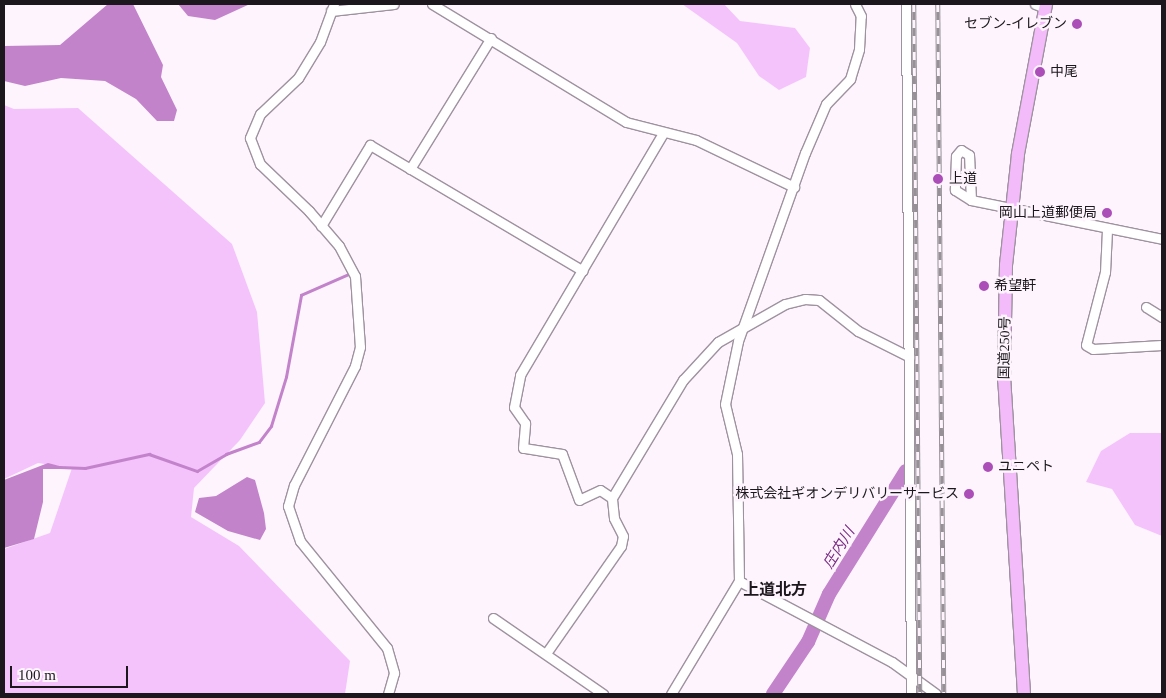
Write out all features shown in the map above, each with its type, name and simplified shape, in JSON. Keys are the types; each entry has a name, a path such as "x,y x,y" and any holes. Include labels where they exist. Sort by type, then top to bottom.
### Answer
{"highway":[{"name":"国道250号","path":"1024,694 1004,380 1011,211 1042,5"}],"street":[{"path":"388,694 394,673 388,648 300,541 288,506 294,485 347,384 360,347 356,276 321,226 260,164 250,138 260,114 298,78 333,8 394,4"},
{"path":"432,4 491,38 626,122 696,140 794,187"},
{"path":"672,694 739,581 737,454 725,404 744,324 794,187 826,104 850,79 859,49 860,16 855,4"},
{"path":"906,4 912,694"},
{"path":"410,169 491,38"},
{"path":"612,498 600,490 579,500 562,454 523,448 525,423 514,407 520,375 663,133"},
{"path":"321,226 370,145 583,271"},
{"path":"971,200 969,155 961,150 956,156 955,190 971,200 1011,211 1162,239"},
{"path":"1106,230 1105,272 1086,345 1093,349 1162,344"},
{"path":"547,652 621,546 623,536 614,518 612,498 683,380 718,342 744,324 785,304 819,300 858,331 910,357"},
{"path":"1146,307 1162,317"},
{"path":"739,581 892,662 912,679 936,694"},
{"path":"493,618 547,652 592,691 604,694"}],"shaded area":[{"path":"108,4 133,4 163,65 161,77 177,110 174,121 157,121 136,99 105,81 61,78 25,86 4,81 4,46 60,45"},
{"path":"178,4 250,4 215,20 188,16"},
{"path":"682,4 724,4 740,21 795,28 810,48 806,77 779,90 759,76 737,43"},
{"path":"4,105 14,109 78,108 232,244 257,312 265,403 240,440 194,488 191,517 239,546 350,661 345,694 4,694 4,549 50,533 72,468 38,463 4,479"},
{"path":"1130,433 1162,433 1162,536 1135,525 1112,489 1086,482 1101,451"},
{"path":"48,463 71,469 43,469 43,502 34,539 4,548 4,480"},
{"path":"247,477 255,480 264,513 266,529 260,540 228,531 195,512 199,498 216,496"}],"waterway":[{"path":"60,467 85,468 149,454 197,471 226,454 259,442 271,426 286,377 301,295 351,273"},
{"name":"庄内川","path":"773,694 808,642 829,594 906,471"}],"railway":[{"path":"914,4 920,694"},
{"path":"938,4 944,694"}],"place":[{"name":"セブン-イレブン","path":"1077,24"},
{"name":"中尾","path":"1040,72"},
{"name":"上道","path":"938,179"},
{"name":"岡山上道郵便局","path":"1107,213"},
{"name":"希望軒","path":"984,286"},
{"name":"ユニペト","path":"988,467"},
{"name":"株式会社ギオンデリバリーサービス","path":"969,494"}],"district":[{"name":"上道北方","path":"775,590"}]}
